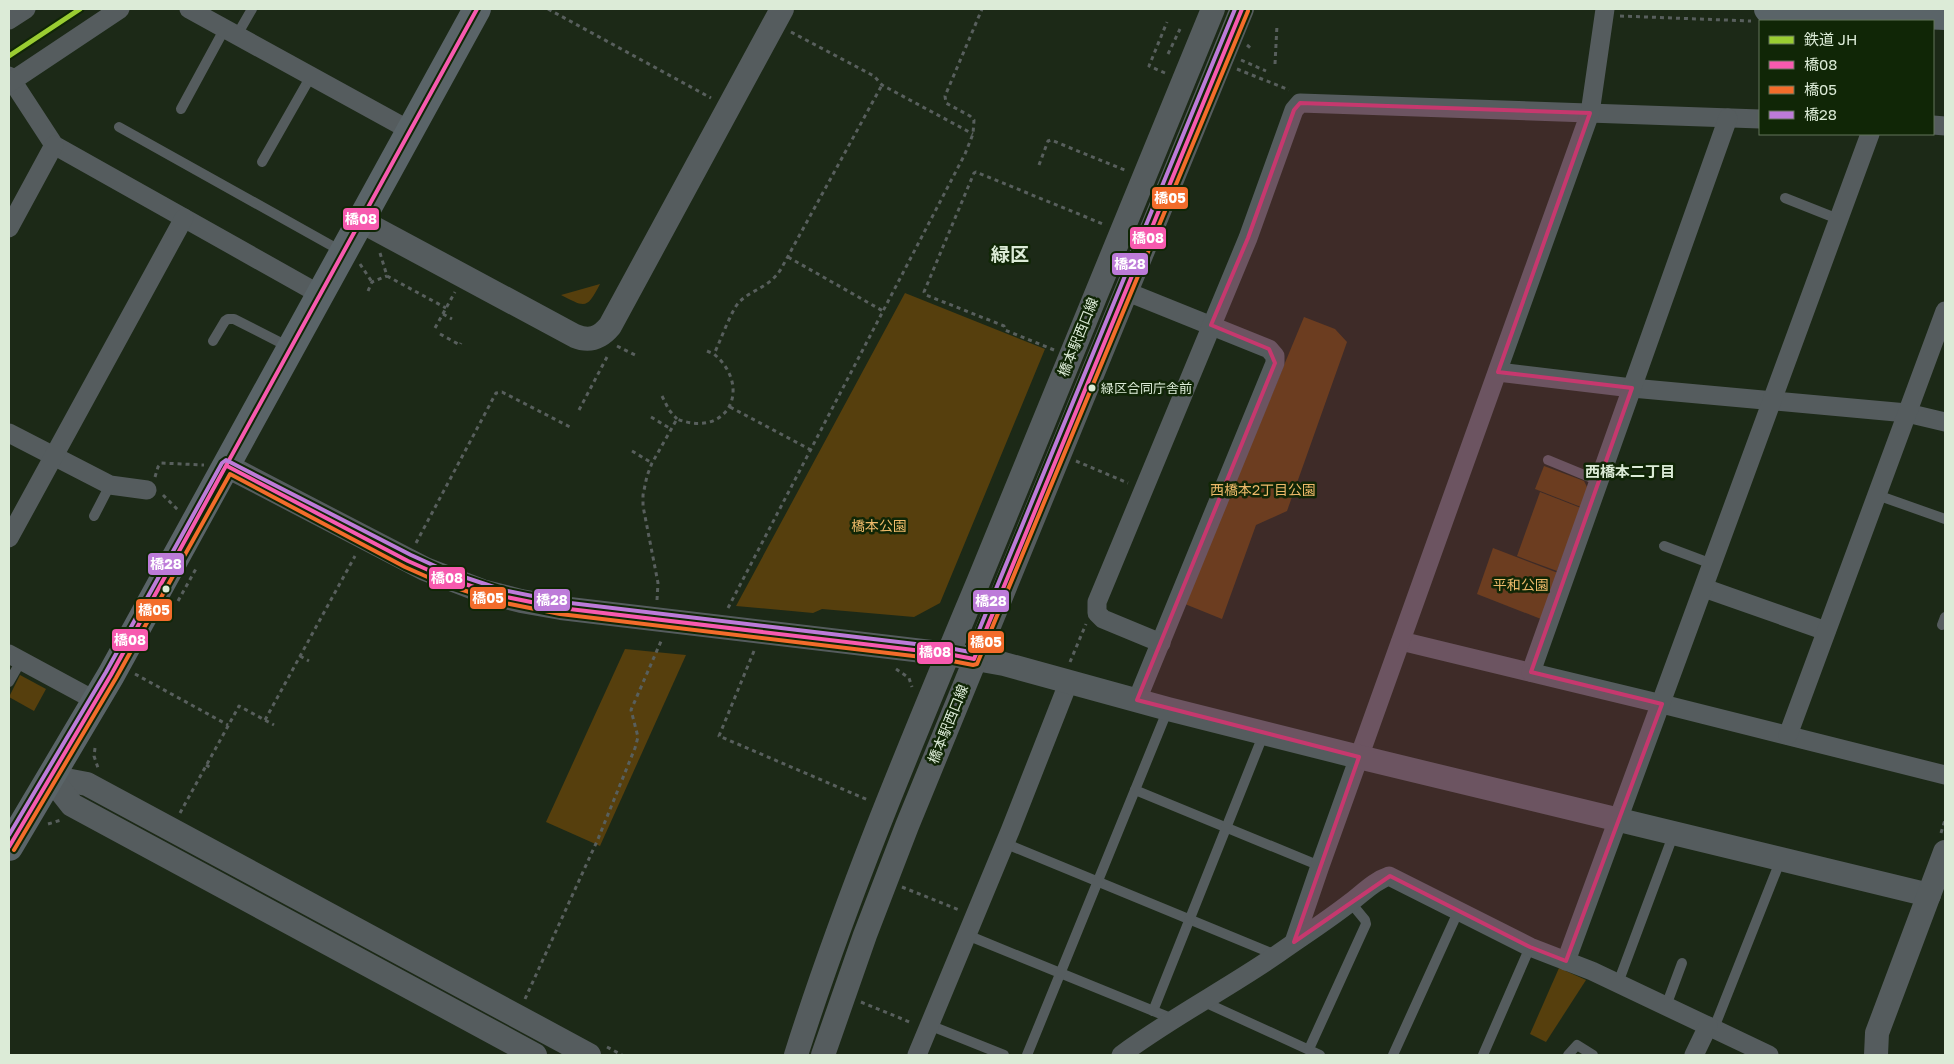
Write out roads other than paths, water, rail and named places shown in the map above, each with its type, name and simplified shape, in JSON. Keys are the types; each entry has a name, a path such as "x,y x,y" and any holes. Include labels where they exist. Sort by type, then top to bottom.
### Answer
{"highway":[{"path":"9,847 96,701 217,465 291,348 320,294 351,257 361,221 477,9"},
{"path":"1768,9 1876,17 1945,16"}],"street":[{"path":"9,20 26,9"},
{"path":"120,9 10,80 54,145 320,294"},
{"path":"189,9 410,131"},
{"name":"橋本駅西口線","path":"796,1055 841,926 1137,176 1213,9"},
{"name":"橋本駅西口線","path":"823,1055 871,918 974,659 1242,9"},
{"path":"1294,942 1590,114 1610,12"},
{"path":"361,221 575,336 586,340 600,337 610,326 785,20"},
{"path":"1161,643 1103,619 1097,613 1097,602 1248,238 1294,110 1300,103 1759,119"},
{"path":"1531,672 1728,118"},
{"path":"1566,961 1870,135"},
{"path":"9,228 54,145"},
{"path":"9,538 184,218"},
{"path":"1125,291 1269,349 1275,356 1275,363 1137,700"},
{"path":"1788,735 1945,311"},
{"path":"1498,372 1632,388 1907,413 1945,422"},
{"path":"9,433 110,485 148,490"},
{"path":"217,465 408,561 444,577 501,596 561,608 948,654 1069,673 1137,700 1264,733 1937,897"},
{"path":"1704,588 1826,631"},
{"path":"1401,641 1945,775"},
{"path":"15,658 96,701"},
{"path":"917,1055 1004,843 1069,673"},
{"path":"50,777 72,805 535,1055"},
{"path":"50,777 87,784 589,1055"},
{"path":"1876,1055 1877,1033 1937,897 1945,852"},
{"path":"1122,1055 1201,1000 1218,993 1276,955 1351,903 1380,880 1389,876 1530,947 1618,984 1769,1055"},
{"path":"1694,1055 1711,1027"}],"lane":[{"path":"181,108 231,32 252,9"},
{"path":"262,162 311,76"},
{"path":"119,126 351,257"},
{"path":"1785,198 1838,219"},
{"path":"214,341 225,321 234,319 291,348"},
{"path":"1548,460 1599,481"},
{"path":"94,516 110,485"},
{"path":"1877,495 1945,519"},
{"path":"1664,546 1712,564"},
{"path":"9,682 15,658"},
{"path":"1027,1055 1168,708"},
{"path":"1153,1011 1264,733"},
{"path":"1135,790 1320,866"},
{"path":"1618,984 1674,833"},
{"path":"1004,843 1276,955"},
{"path":"1711,1027 1781,859"},
{"path":"1309,1049 1366,924 1365,920 1351,903"},
{"path":"1393,1055 1458,912"},
{"path":"967,935 1173,1019"},
{"path":"1483,1055 1530,947"},
{"path":"1666,1006 1682,963"},
{"path":"1201,1000 1320,1055"},
{"path":"928,1028 1004,1055"},
{"path":"1568,1055 1577,1045 1593,1055"}],"rail line":[{"name":"JH","path":"9,56 80,9"}],"place":[{"name":"緑区合同庁舎前","path":"1092,388"}],"district":[{"name":"緑区","path":"1010,254"},
{"name":"西橋本二丁目","path":"1630,472"}],"park label":[{"name":"西橋本2丁目公園","path":"1263,490"},
{"name":"橋本公園","path":"879,526"},
{"name":"平和公園","path":"1521,585"}]}
